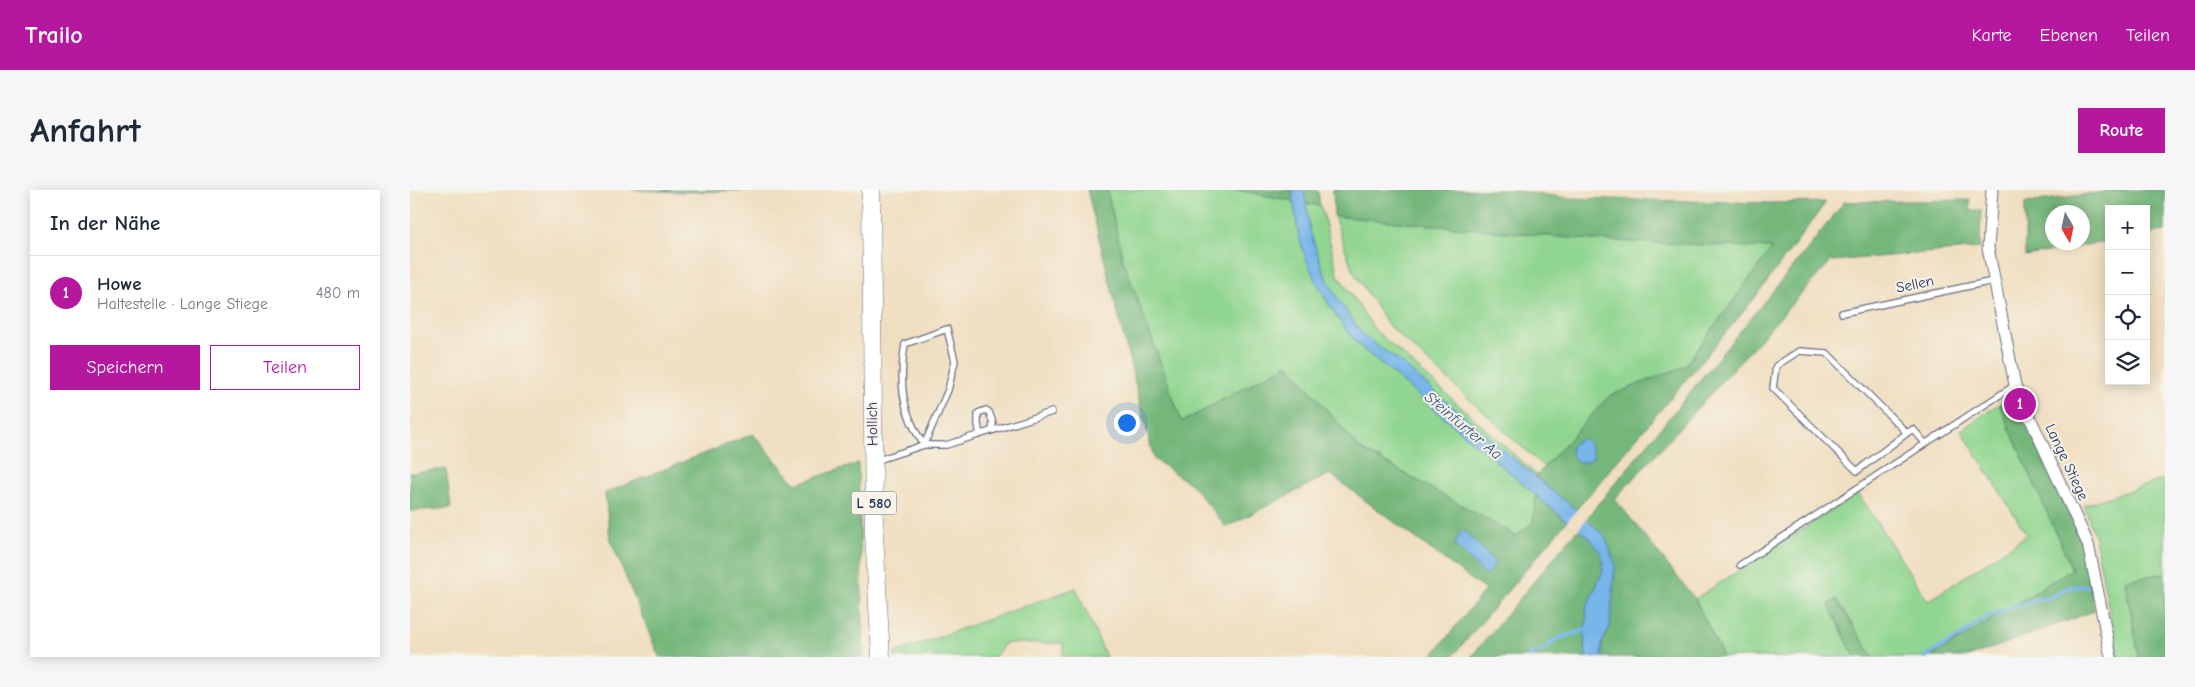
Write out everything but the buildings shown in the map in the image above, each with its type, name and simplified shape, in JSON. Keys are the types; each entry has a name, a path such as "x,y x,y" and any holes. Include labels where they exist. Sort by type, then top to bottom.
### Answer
{"main road":[{"name":"Hollich","path":"871,190 874,534 881,657"}],"street":[{"name":"Lange Stiege","path":"1992,190 1988,248 2015,385 2088,544 2111,657"}],"lane":[{"name":"Sellen","path":"1842,313 1993,281"},
{"path":"947,329 955,361 948,390 924,445 912,427 904,403 901,371 905,344 947,329"},
{"path":"1907,433 1827,353 1799,351 1776,366 1773,388 1857,471 1913,429 1925,443"},
{"path":"1740,565 2015,385"},
{"path":"980,434 977,419 978,413 982,411 989,412 992,416 992,430"},
{"path":"873,462 924,445 946,445 1052,412"}],"green space":[{"path":"632,190 754,190 682,192"},
{"path":"1087,190 1107,190 1123,260 1182,422 1288,364 1359,448 1516,536 1533,522 1536,495 1567,521 1452,657 1431,657 1485,590 1330,474 1226,527 1192,485 1154,459"},
{"path":"1107,190 1237,190 1294,201 1298,231 1304,250 1316,280 1341,322 1361,347 1536,495 1533,523 1516,536 1359,448 1288,364 1182,422 1123,260"},
{"path":"1237,190 1292,190 1294,201"},
{"path":"1304,190 1318,190 1320,206 1305,203"},
{"path":"1333,190 1509,190 1569,198 1768,203 1826,202 1754,299 1576,510 1537,478 1537,475 1609,396 1685,366 1772,248 1593,240 1334,216"},
{"path":"2117,190 2165,190 2165,231 2150,233 2150,205 2105,205 2105,242 2090,244 2090,205 2045,205 2045,250 2059,250 2025,256 2025,203"},
{"path":"1970,200 1970,210 1981,210 1980,248 1831,261 1615,499 1695,599 1723,657 1602,657 1602,643 1610,627 1615,565 1586,519 1844,202"},
{"path":"1305,203 1321,206 1338,275 1375,330 1537,475 1537,478 1407,368 1372,343 1362,333 1341,304 1324,272 1311,238"},
{"path":"1334,216 1593,240 1773,248 1685,366 1609,396 1544,467 1388,325 1353,271"},
{"path":"2012,393 2083,545 2094,611 1968,657 1931,657 2072,569 1999,404"},
{"path":"1999,404 2072,569 1931,657 1873,657 1836,599 1829,605 1855,657 1723,657 1695,599 1858,493 1928,601 2027,535 1961,430"},
{"path":"753,434 796,484 858,463 864,657 659,657 610,539 605,493"},
{"path":"446,469 451,508 410,511 410,473"},
{"path":"2165,479 2165,573 2125,581 2139,657 2118,657 2095,538 2084,505"},
{"path":"1578,529 1589,537 1602,555 1603,571 1586,608 1587,620 1584,631 1586,657 1471,657"},
{"path":"2165,573 2165,657 2139,657 2125,580"},
{"path":"1076,588 1106,657 1063,657 1063,643 1005,643 995,657 895,657 894,653"},
{"path":"1836,599 1873,657 1855,657 1829,605"}],"water":[{"name":"Steinfurter Aa","path":"1292,190 1304,190 1310,231 1324,273 1338,299 1363,335 1400,362 1605,536 1615,565 1610,627 1602,643 1602,657 1586,657 1584,631 1587,620 1586,608 1603,571 1602,555 1589,537 1564,519 1361,347 1351,336 1323,294 1308,262 1298,232"},
{"path":"1584,438 1591,447 1593,458 1587,462 1577,462 1571,453 1571,447 1575,442"},
{"path":"1464,531 1496,563 1486,576 1455,545 1460,533"}],"pier":[{"path":"1578,508 1588,517 1577,531 1566,523"}],"waterway":[{"path":"1925,657 1963,634 1986,617 2036,600 2049,598 2070,587 2087,586"},
{"path":"1529,657 1531,653 1545,650 1554,640 1588,629"}],"place":[{"name":"Howe","path":"2020,404"}]}
